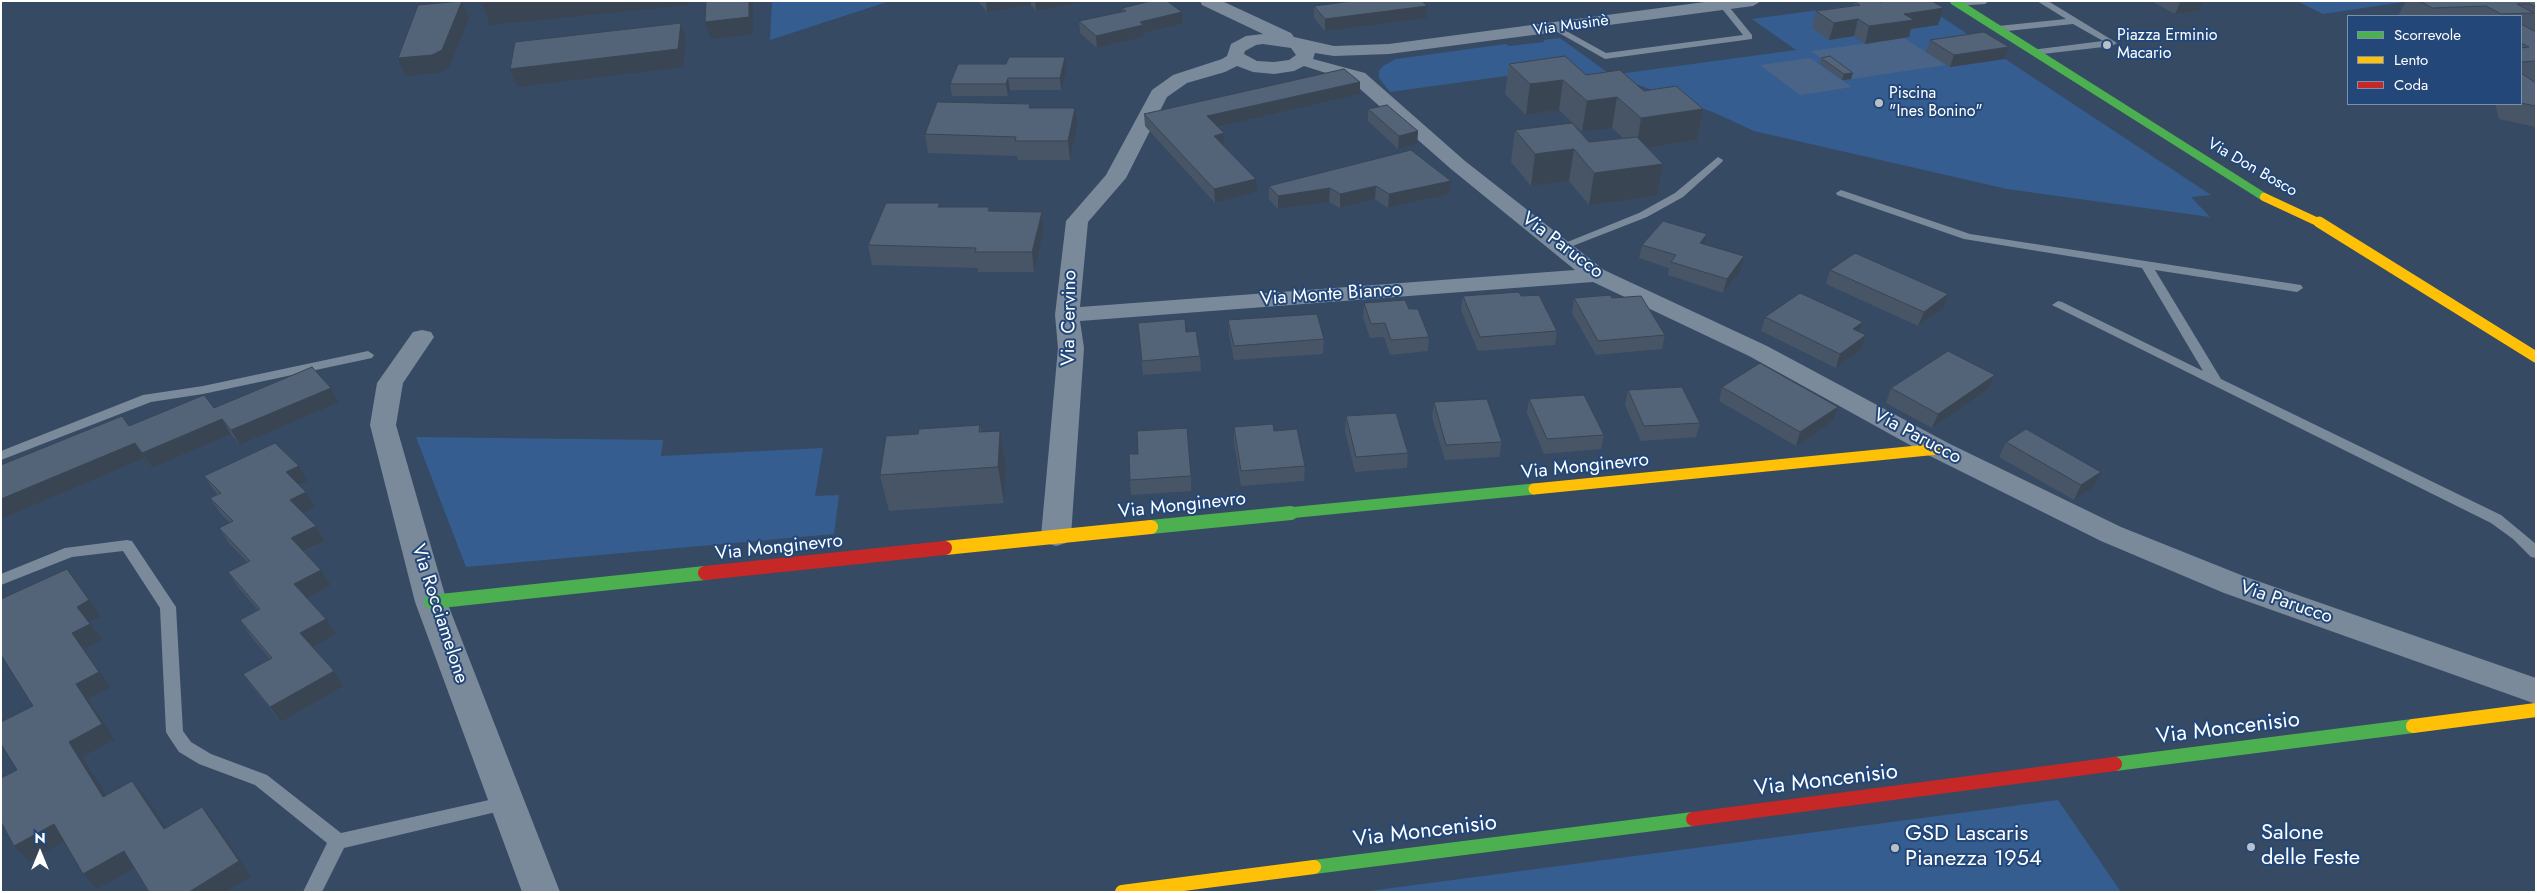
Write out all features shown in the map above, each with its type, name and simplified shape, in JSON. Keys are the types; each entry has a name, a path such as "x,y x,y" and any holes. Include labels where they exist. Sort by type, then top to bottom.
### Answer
{"street":[{"path":"1208,1 1238,16 1259,23 1298,44 1337,70 1352,69 1374,60 1389,49"},
{"name":"Via Musinè","path":"1317,57 1556,29 1746,2"},
{"name":"Via Don Bosco","path":"1956,3 2270,201 2323,224 2536,357"},
{"path":"1238,16 1243,24 1246,35 1240,50"},
{"path":"1263,38 1298,44 1306,52 1305,57 1301,61 1278,68 1252,66 1240,50 1263,38"},
{"name":"Via Cervino","path":"1056,536 1071,348 1067,315 1077,221 1115,178 1159,94 1180,79 1229,63 1240,50"},
{"path":"1159,94 1178,84 1194,80 1278,68 1317,57"},
{"name":"Via Parucco","path":"1352,69 1458,165 1596,275 1758,352 1938,449 2112,534 2235,585 2536,691"},
{"name":"Via Monte Bianco","path":"1067,315 1596,275"},
{"name":"Via Rocciamelone","path":"422,338 390,383 383,425 431,602 541,892"},
{"name":"Via Monginevro","path":"431,602 1056,536 1938,449"},
{"name":"Via Moncenisio","path":"1122,892 2536,710"}],"lane":[{"path":"1956,3 1985,1"},
{"path":"2034,52 2112,43 2041,1"},
{"path":"1556,29 1606,56 1749,37 1724,5"},
{"path":"1998,30 2074,21"},
{"path":"1561,247 1643,215 1679,194 1718,160"},
{"path":"1841,193 1968,237 2297,288"},
{"path":"2146,265 2216,383"},
{"path":"2058,305 2496,519 2518,535 2536,553"},
{"path":"1,456 148,398 203,390 368,355"},
{"path":"1,580 70,552 127,545 168,607 171,630 175,732 185,747 205,759 261,780 338,841"},
{"path":"338,841 507,803"},
{"path":"312,892 338,841"}],"shaded area":[{"path":"772,1 890,1 770,40"},
{"name":"Piscina \"Ines Bonino\"","path":"1886,1 1914,1 1922,4 2211,195 2191,197 2210,217 2007,189 1754,131 1715,113 1611,75 1796,50 1752,19"},
{"path":"2297,1 2410,1 2323,14"},
{"path":"1560,38 1611,75 1582,79 1549,70 1390,92 1379,78 1379,71 1383,66 1396,59 1506,44 1509,46 1545,42 1543,40"},
{"path":"1904,38 1946,65 1851,79 1811,51"},
{"path":"1810,58 1852,87 1800,95 1760,65"},
{"path":"416,437 663,440 661,456 823,448 815,496 839,495 834,534 466,567"},
{"name":"GSD Lascaris Pianezza 1954","path":"2058,800 2121,892 1362,892"}],"building":[{"path":"462,1 442,50 432,55 398,58 418,5"},
{"path":"482,1 503,1 482,3"},
{"path":"706,1 749,1 749,17 705,22"},
{"path":"1151,1 1167,1 1182,12 1140,22 1143,25 1096,36 1079,21 1126,11 1122,8"},
{"path":"1353,1 1422,1 1427,6 1325,19 1314,6"},
{"path":"1932,1 1944,8 1904,14 1914,20 1869,26 1858,19 1834,23 1816,11 1860,5 1855,2"},
{"path":"2420,1 2536,1 2536,7 2530,4 2517,4 2534,13 2501,14 2486,6 2432,8"},
{"path":"681,23 678,49 510,69 515,42"},
{"path":"2522,25 2536,32 2536,61 2522,62 2522,48 2529,47 2522,44"},
{"path":"1984,32 2009,47 1954,55 1930,40"},
{"path":"1565,56 1586,75 1620,70 1644,91 1676,86 1703,109 1641,118 1617,97 1587,101 1563,80 1530,84 1509,64"},
{"path":"1830,56 1853,73 1844,74 1821,58"},
{"path":"1009,57 1065,57 1060,78 1008,78 1006,84 950,84 958,64 1006,64"},
{"path":"1344,69 1360,82 1207,116 1224,133 1214,136 1256,179 1214,189 1144,114"},
{"path":"2522,74 2536,83 2536,106 2522,103"},
{"path":"937,102 1030,104 1029,108 1075,108 1068,141 1015,141 1016,137 925,134"},
{"path":"1387,105 1418,131 1399,136 1368,109"},
{"path":"1572,123 1589,142 1637,137 1663,164 1594,173 1574,149 1535,154 1515,130"},
{"path":"1411,150 1451,181 1389,194 1376,186 1340,194 1330,188 1278,196 1269,186"},
{"path":"886,203 940,203 938,207 989,207 988,211 1042,212 1032,252 975,252 976,248 868,245"},
{"path":"1663,221 1707,234 1700,243 1744,256 1727,279 1671,262 1676,255 1642,245"},
{"path":"1855,253 1948,294 1924,312 1830,270"},
{"path":"1519,292 1521,296 1539,295 1557,331 1480,337 1463,296"},
{"path":"1800,293 1863,322 1853,329 1866,335 1840,354 1765,317"},
{"path":"1610,295 1612,298 1641,296 1665,335 1598,341 1574,298"},
{"path":"1405,300 1409,309 1418,309 1429,337 1391,340 1385,323 1371,324 1364,303"},
{"path":"1317,314 1324,339 1234,346 1228,320"},
{"path":"1185,319 1186,332 1196,331 1200,356 1142,361 1138,323"},
{"path":"1948,351 1995,375 1938,414 1891,388"},
{"path":"1760,363 1838,407 1800,432 1722,387"},
{"path":"312,367 331,388 231,430 222,419 142,453 135,443 1,499 1,465 122,416 129,426 204,395 214,408"},
{"path":"1682,387 1700,423 1644,426 1628,390"},
{"path":"1584,395 1604,435 1547,439 1529,399"},
{"path":"1487,399 1502,442 1446,445 1434,402"},
{"path":"1396,413 1408,453 1356,457 1346,416"},
{"path":"1273,424 1274,431 1297,429 1305,466 1241,471 1234,427"},
{"path":"980,425 979,432 1000,431 998,467 880,475 886,436 918,434 919,429"},
{"path":"1187,428 1191,476 1130,480 1129,454 1138,454 1137,431"},
{"path":"2026,429 2101,472 2081,485 2006,442"},
{"path":"275,443 299,466 286,472 306,492 290,500 316,526 291,538 321,570 294,584 326,619 300,633 334,671 270,707 243,674 272,658 240,620 260,609 228,572 250,561 219,528 233,521 210,498 221,493 204,476"},
{"path":"67,569 89,600 77,607 90,624 72,633 99,672 76,684 102,724 69,742 103,797 132,781 164,829 202,807 239,861 189,892 149,892 124,851 83,874 54,824 14,846 1,822 1,778 17,770 1,744 1,722 33,706 1,655 1,599"}],"traffic: fast":[{"path":"1954,1 2264,197"},
{"path":"1151,527 1534,489"},
{"path":"431,602 705,573"},
{"path":"2115,764 2413,726"},
{"path":"1314,867 1693,819"}],"traffic: slow":[{"path":"2264,197 2323,224 2536,357"},
{"path":"1534,489 1938,449"},
{"path":"945,548 1151,527"},
{"path":"2413,726 2536,710"},
{"path":"1122,892 1314,867"}],"traffic: jam":[{"path":"705,573 945,548"},
{"path":"1693,819 2115,764"}],"place":[{"name":"Piazza Erminio Macario","path":"2107,45"},
{"name":"Piscina \"Ines Bonino\"","path":"1879,103"},
{"name":"Salone delle Feste","path":"2251,847"},
{"name":"GSD Lascaris Pianezza 1954","path":"1895,848"}]}
